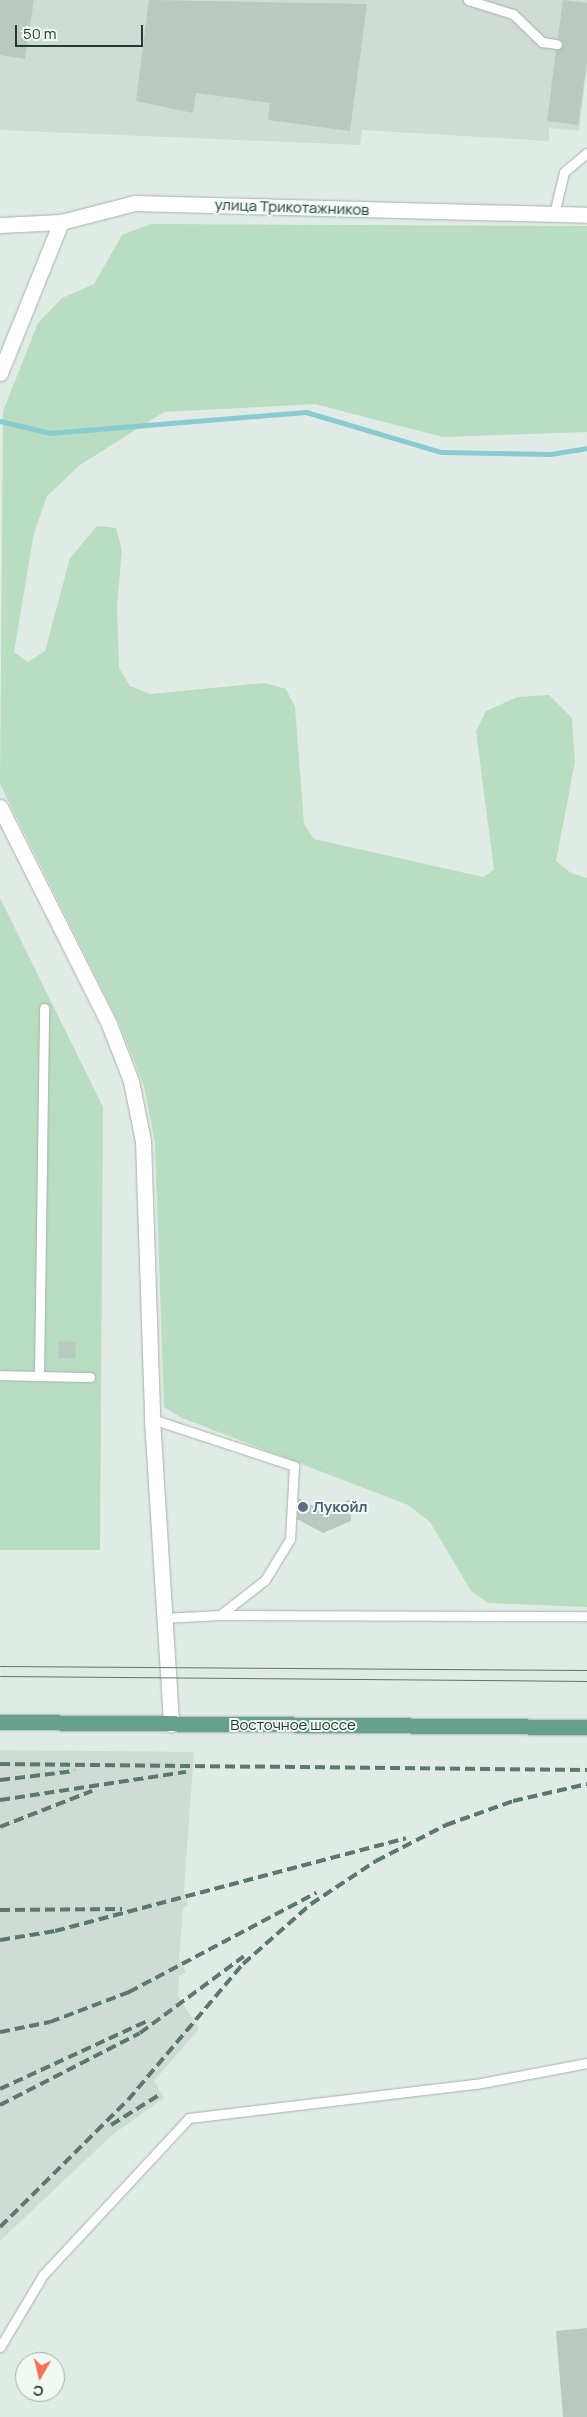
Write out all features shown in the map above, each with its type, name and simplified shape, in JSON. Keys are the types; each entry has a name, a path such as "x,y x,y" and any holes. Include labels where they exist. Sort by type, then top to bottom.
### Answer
{"main road":[{"name":"Восточное шоссе","path":"0,1722 587,1727"}],"street":[{"name":"улица Трикотажников","path":"0,225 60,222 135,204 587,215"},
{"path":"0,372 60,222"},
{"path":"0,807 110,1024 131,1081 143,1141 152,1419 171,1724"}],"lane":[{"path":"468,0 513,14 542,42 557,44"},
{"path":"554,214 564,172 587,153"},
{"path":"40,1376 44,1008"},
{"path":"0,1375 90,1377"},
{"path":"152,1419 294,1466 290,1539 265,1580 220,1615"},
{"path":"164,1618 220,1615 587,1616"},
{"path":"0,2347 43,2275 189,2118 476,2084 587,2063"}],"shaded area":[{"path":"0,0 587,0 587,69 579,131 549,128 549,141 362,130 360,145 0,130"},
{"path":"0,1750 194,1752 184,1890 188,1905 183,1908 179,1959 186,1972 179,1976 178,1996 199,2029 154,2081 164,2098 111,2136 0,2241"}],"green space":[{"path":"151,224 587,226 587,432 443,437 315,404 164,412 80,465 47,496 34,533 14,652 28,662 45,651 70,558 97,526 116,528 122,550 117,605 119,668 130,686 150,694 265,683 286,689 295,707 304,824 314,839 483,877 494,870 476,731 486,711 517,697 549,695 572,718 575,762 556,861 571,873 587,878 587,1607 488,1603 471,1591 430,1522 408,1505 182,1418 164,1407 155,1143 144,1086 119,1023 0,784 3,411 38,323 62,298 94,284 122,235"},
{"path":"0,898 103,1107 100,1550 0,1550"}],"building":[{"path":"0,0 34,0 25,59 0,55"},
{"path":"149,0 367,4 350,131 268,120 270,103 196,93 193,113 136,101"},
{"path":"563,0 587,3 587,62 578,125 547,121 556,50 563,44 558,38"},
{"path":"59,1341 76,1342 75,1359 58,1358"},
{"path":"298,1498 323,1511 351,1499 351,1521 323,1533 297,1519"},
{"path":"587,2328 587,2417 563,2417 556,2331"}],"waterway":[{"path":"0,421 50,433 306,412 441,452 550,454 587,448"}],"tram line":[{"path":"0,1666 587,1670"},
{"path":"0,1676 587,1681"}],"railway":[{"path":"0,1764 587,1770"},
{"path":"0,1780 74,1771"},
{"path":"0,1800 186,1772"},
{"path":"0,2227 128,2100 243,1964 311,1904 376,1861 446,1825 513,1801 587,1784"},
{"path":"0,1827 92,1791"},
{"path":"0,1940 55,1931 406,1838"},
{"path":"0,2032 50,2022 129,1992 316,1893"},
{"path":"0,1910 122,1909"},
{"path":"0,2105 140,2033 244,1956"},
{"path":"0,2089 149,2020"},
{"path":"111,2125 159,2095"}],"place":[{"name":"Лукойл","path":"303,1507"}]}
